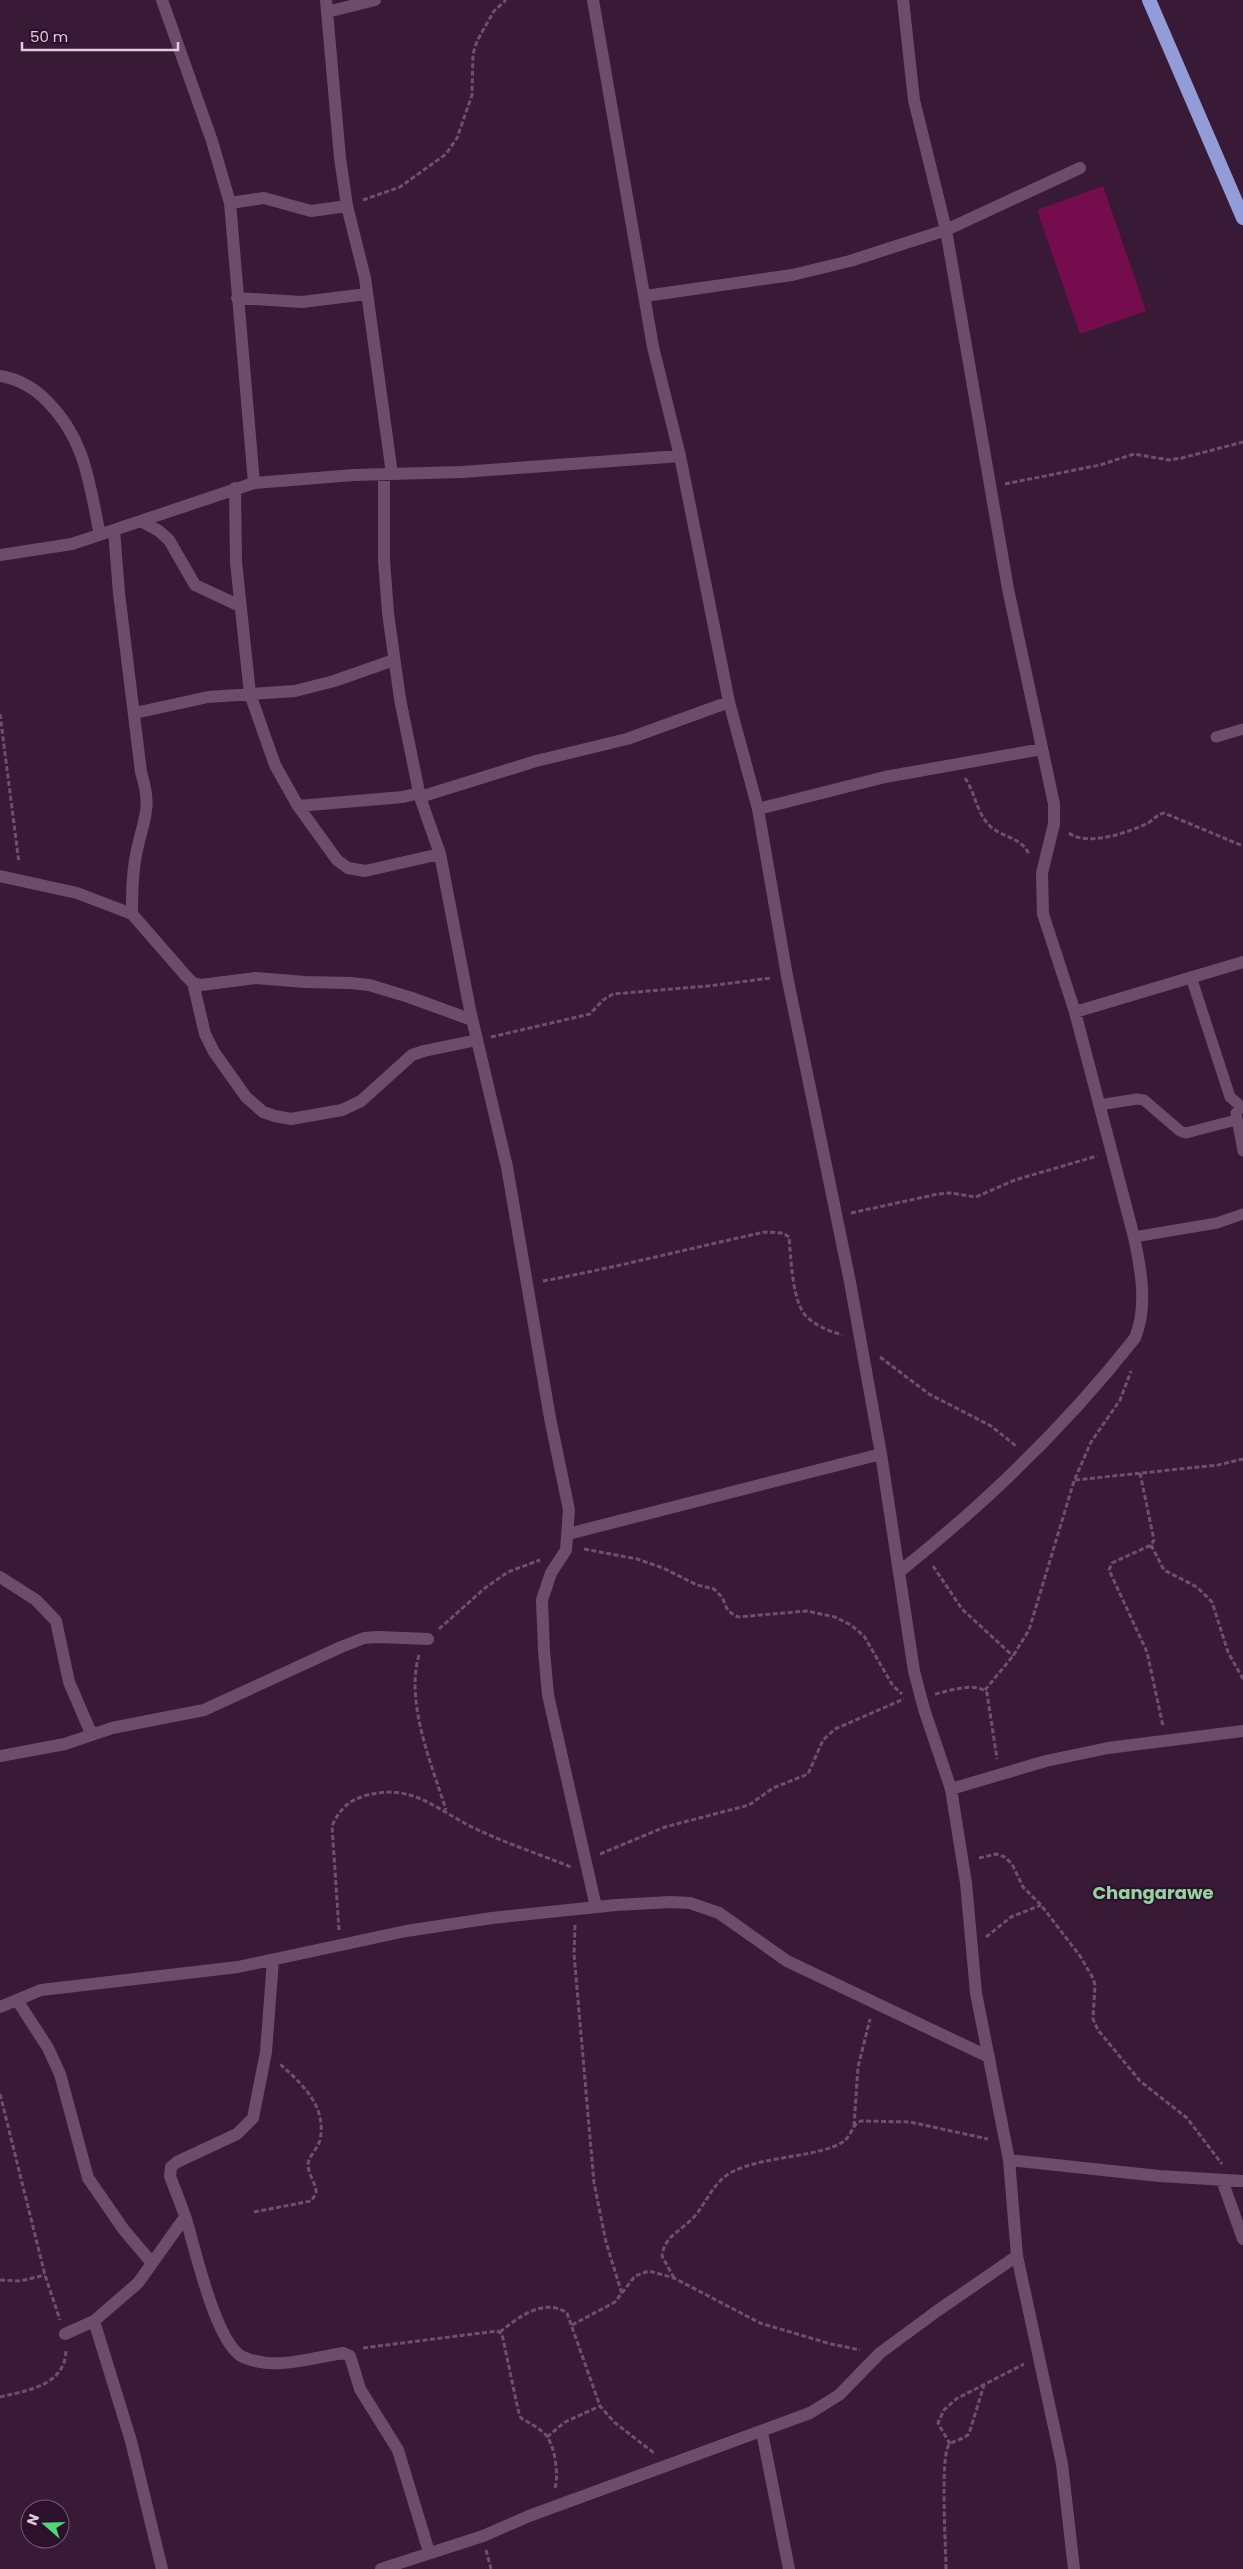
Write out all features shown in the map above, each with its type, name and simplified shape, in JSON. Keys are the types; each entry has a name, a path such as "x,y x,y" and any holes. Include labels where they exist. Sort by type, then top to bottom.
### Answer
{"highway":[{"path":"1149,0 1243,218"}],"street":[{"path":"162,0 212,141 230,203 254,483"},
{"path":"375,0 327,6 340,158 347,206 367,294 388,474 384,560 394,660 420,795 440,854 472,1020 507,1167 550,1418 569,1510 566,1550 551,1572 542,1600 544,1651 548,1695 596,1907"},
{"path":"592,0 653,347 680,456 729,702 758,809 786,976 861,1342 920,1696 951,1789 963,1863 976,1992 1009,2160 1017,2256 1062,2464 1074,2569"},
{"path":"898,1572 966,1518 1034,1454 1135,1338 1139,1328 1142,1300 1140,1269 1134,1237 1075,1012 1043,914 1042,873 1054,824 1054,804 1008,589 992,487 946,230 914,100 904,0"},
{"path":"645,296 792,275 850,261 946,230 1080,168"},
{"path":"230,203 264,198 311,211 347,206"},
{"path":"237,298 302,302 367,294"},
{"path":"0,376 22,382 41,395 71,428 84,456 100,535"},
{"path":"0,555 72,544 254,483 285,479 462,472 680,456"},
{"path":"235,488 236,562 250,694 275,765 298,806 337,860 348,868 365,871 440,854"},
{"path":"141,521 159,531 169,540 195,585 240,606"},
{"path":"114,530 119,593 147,813 133,871 132,914"},
{"path":"135,713 208,697 296,690 334,682 394,660"},
{"path":"298,806 404,798 420,795 536,762 627,739 729,702"},
{"path":"758,809 885,777 1042,749"},
{"path":"0,876 77,894 132,914 193,982 205,1034 214,1052 246,1098 262,1112 291,1120 342,1110 361,1101 412,1055 477,1040"},
{"path":"1075,1012 1243,962"},
{"path":"193,982 207,986 256,978 359,984 409,997 472,1020"},
{"path":"568,1534 880,1454"},
{"path":"0,1577 36,1600 56,1620 69,1682 91,1734"},
{"path":"0,1756 65,1744 91,1734 204,1710 364,1638 428,1639"},
{"path":"951,1789 999,1774 1108,1748 1243,1731"},
{"path":"1,2005 41,1990 238,1967 406,1931 596,1907 670,1902 690,1903 728,1918 787,1961 989,2057"},
{"path":"273,1960 266,2052 253,2118 237,2134 191,2154 171,2167 170,2176 185,2217 214,2312 229,2343 237,2354 244,2358 289,2364 346,2354 352,2357 363,2394 398,2450 429,2552"},
{"path":"17,2000 48,2048 60,2074 88,2178 124,2230 152,2262"},
{"path":"1009,2160 1158,2176 1232,2181 1243,2239"},
{"path":"65,2334 94,2321 138,2283 185,2217"},
{"path":"381,2569 483,2536 529,2516 671,2466 810,2413 839,2396 880,2353 936,2310 1017,2256"},
{"path":"94,2321 131,2441 162,2569"},
{"path":"762,2432 789,2569"}],"lane":[{"path":"1216,738 1243,729"},
{"path":"1191,977 1230,1097 1239,1105 1236,1120 1243,1151"},
{"path":"1099,1105 1138,1099 1144,1100 1180,1131 1186,1133 1236,1120"},
{"path":"1134,1237 1217,1223 1243,1214"}],"path":[{"path":"347,206 400,187 446,154 457,138 472,96 472,54 477,41 494,11 506,0"},
{"path":"992,487 1100,465 1134,454 1176,459 1243,442"},
{"path":"0,714 21,881"},
{"path":"0,755 5,752"},
{"path":"953,765 969,783 976,807 986,822 995,830 1022,843 1035,866 1042,873"},
{"path":"1054,804 1066,828 1076,838 1103,838 1146,824 1164,812 1243,846"},
{"path":"477,1040 590,1014 603,1000 612,994 708,986 786,976"},
{"path":"836,1216 938,1194 950,1193 976,1197 1028,1176 1096,1156 1110,1148"},
{"path":"528,1284 617,1268 650,1257 765,1232 781,1232 789,1237 798,1300 806,1316 822,1328 861,1342 929,1394 991,1426 1012,1444 1034,1454"},
{"path":"985,1690 1013,1656 1033,1618 1074,1480 1091,1442 1120,1400 1132,1363"},
{"path":"1074,1480 1218,1465 1243,1459"},
{"path":"1140,1474 1154,1532 1151,1545 1164,1570 1197,1587 1212,1602 1228,1652 1243,1679"},
{"path":"1151,1545 1112,1563 1109,1570 1148,1652 1166,1741"},
{"path":"340,1945 332,1826 340,1811 357,1798 381,1791 393,1791 414,1796 446,1810 473,1828 589,1874 600,1854 606,1850 665,1827 750,1805 773,1788 808,1774 823,1740 834,1729 909,1696 899,1692 893,1686 864,1636 835,1617 806,1611 738,1617 728,1611 722,1597 714,1589 696,1584 663,1568 613,1553 585,1549 566,1550 508,1572 470,1600 428,1639 421,1649 418,1661 418,1707 423,1737 446,1810"},
{"path":"923,1553 962,1609 1013,1656"},
{"path":"920,1696 977,1687 985,1690 999,1774"},
{"path":"963,1863 991,1854 1006,1857 1012,1864 1024,1887 1041,1905 1080,1956 1093,1978 1095,1985 1093,2019 1098,2030 1140,2081 1187,2118 1220,2161 1232,2181"},
{"path":"972,1949 1006,1920 1041,1905"},
{"path":"576,1909 574,1954 594,2183 606,2242 622,2294"},
{"path":"674,2278 662,2256 666,2243 694,2217 723,2178 737,2169 829,2149 848,2139 854,2126 858,2067 874,2003"},
{"path":"254,2212 311,2201 316,2191 308,2165 320,2136 317,2106 299,2081 266,2052"},
{"path":"0,2094 45,2276 65,2334 66,2359 62,2372 54,2379 36,2387 0,2397"},
{"path":"854,2126 861,2121 868,2120 910,2122 1005,2143"},
{"path":"572,2325 612,2304 622,2294 631,2279 641,2272 652,2271 674,2278 760,2323 848,2349 880,2353"},
{"path":"0,2280 20,2281 45,2276"},
{"path":"346,2354 366,2348 500,2332 524,2313 550,2308 565,2311 572,2325 600,2406 614,2422 671,2466"},
{"path":"500,2332 505,2337 519,2414 547,2436 556,2470 554,2490"},
{"path":"950,2444 940,2430 939,2418 952,2402 1038,2357"},
{"path":"946,2569 946,2452 950,2444 969,2434 984,2385"},
{"path":"547,2436 565,2422 600,2406"}],"building":[{"path":"1103,186 1146,311 1080,334 1037,210"}],"district":[{"name":"Changarawe","path":"1153,1893"}]}
